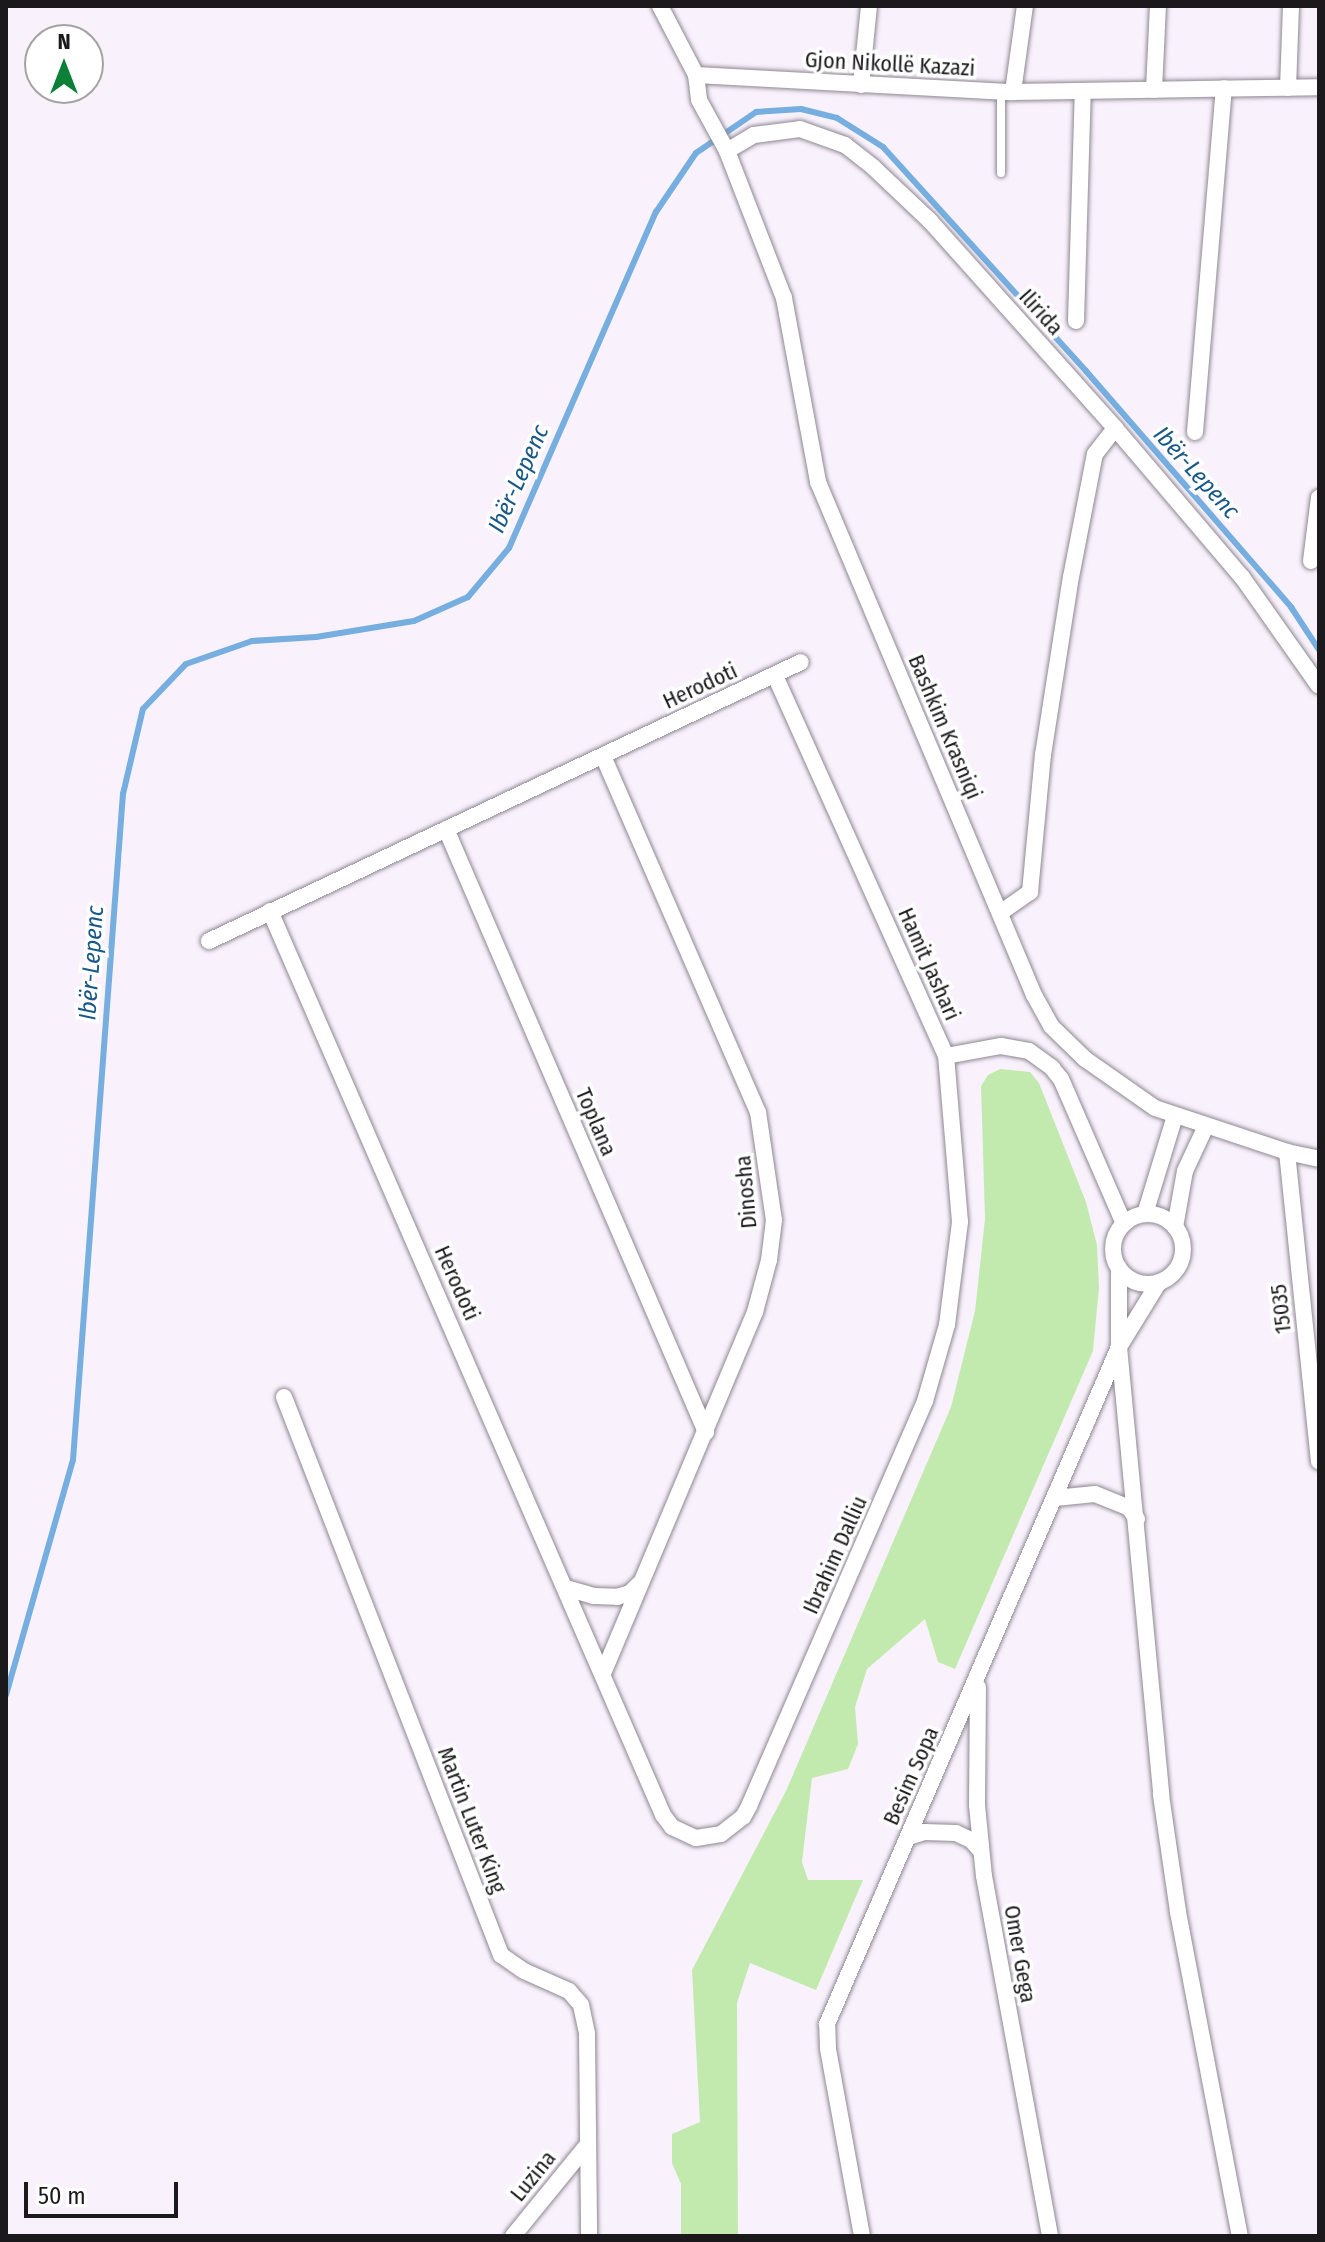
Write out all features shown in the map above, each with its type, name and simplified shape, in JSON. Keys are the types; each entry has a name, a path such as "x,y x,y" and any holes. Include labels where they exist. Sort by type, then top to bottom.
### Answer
{"street":[{"path":"660,6 696,75 699,100 727,151"},
{"path":"861,85 869,6"},
{"path":"1007,91 1025,6"},
{"path":"1154,90 1158,6"},
{"path":"1288,88 1291,6"},
{"name":"Gjon Nikollë Kazazi","path":"696,75 1007,91 1319,87"},
{"path":"1195,432 1224,88"},
{"path":"1076,321 1083,91"},
{"name":"Ilirida","path":"727,151 754,135 778,129 821,133 845,145 930,221 1115,428 1242,577 1319,686"},
{"name":"Bashkim Krasniqi","path":"727,151 784,298 818,482 1051,1026 1085,1059 1155,1108 1287,1152 1319,1159"},
{"path":"1000,913 1030,892 1043,755 1071,577 1095,454 1115,428"},
{"path":"1311,561 1319,498"},
{"name":"Herodoti","path":"209,941 801,662"},
{"name":"Hamit Jashari","path":"775,675 946,1056 1001,1046 1029,1051 1052,1068 1061,1079 1124,1224"},
{"name":"Dinosha","path":"603,756 752,1097 769,1174 774,1220 769,1260 755,1312 603,1673"},
{"name":"Toplana","path":"446,829 706,1432"},
{"name":"Herodoti","path":"270,911 603,1673"},
{"name":"Ibrahim Dalliu","path":"603,1673 663,1815 672,1827 696,1838 721,1834 732,1827 749,1806 888,1489 925,1401 947,1325 960,1222 946,1056"},
{"path":"1145,1214 1175,1116"},
{"name":"Besim Sopa","path":"862,2236 828,2048 827,2024 1119,1347 1159,1282 1176,1269 1181,1259 1183,1248 1175,1227 1185,1171 1206,1126"},
{"name":"15035","path":"1287,1152 1319,1461"},
{"path":"1124,1224 1145,1214 1157,1215 1175,1227"},
{"name":"Besim Sopa","path":"1124,1224 1113,1245 1119,1268 1119,1347 1161,1795 1178,1912 1240,2236"},
{"path":"1119,1268 1137,1282 1159,1282"},
{"name":"Martin Luter King","path":"284,1397 501,1955 524,1971 569,1991 581,2005 587,2034 589,2236"},
{"path":"1055,1498 1095,1494 1128,1507 1137,1519"},
{"path":"566,1588 594,1596 617,1597 630,1593 643,1580"},
{"name":"Omer Gega","path":"978,1677 977,1805 981,1851 1050,2236"},
{"path":"908,1837 924,1832 956,1833 971,1840 981,1851"},
{"name":"Luzina","path":"513,2236 588,2144"}],"lane":[{"path":"1001,173 1007,91"}],"green space":[{"path":"1000,1069 1030,1072 1039,1083 1086,1202 1097,1245 1099,1288 1093,1351 955,1669 938,1662 925,1619 867,1669 855,1707 858,1744 848,1769 812,1778 802,1862 808,1880 863,1880 816,1990 750,1963 737,2003 738,2236 681,2236 681,2184 672,2163 672,2134 700,2122 692,1970 786,1791 951,1407 975,1311 985,1219 981,1086 988,1075"}],"waterway":[{"name":"Ibër-Lepenc","path":"6,1695 73,1460 123,794 143,709 186,664 252,641 316,637 414,621 468,597 509,548 656,212 696,153 756,112 801,109 837,118 883,147 1086,371 1291,607 1319,650"}]}
